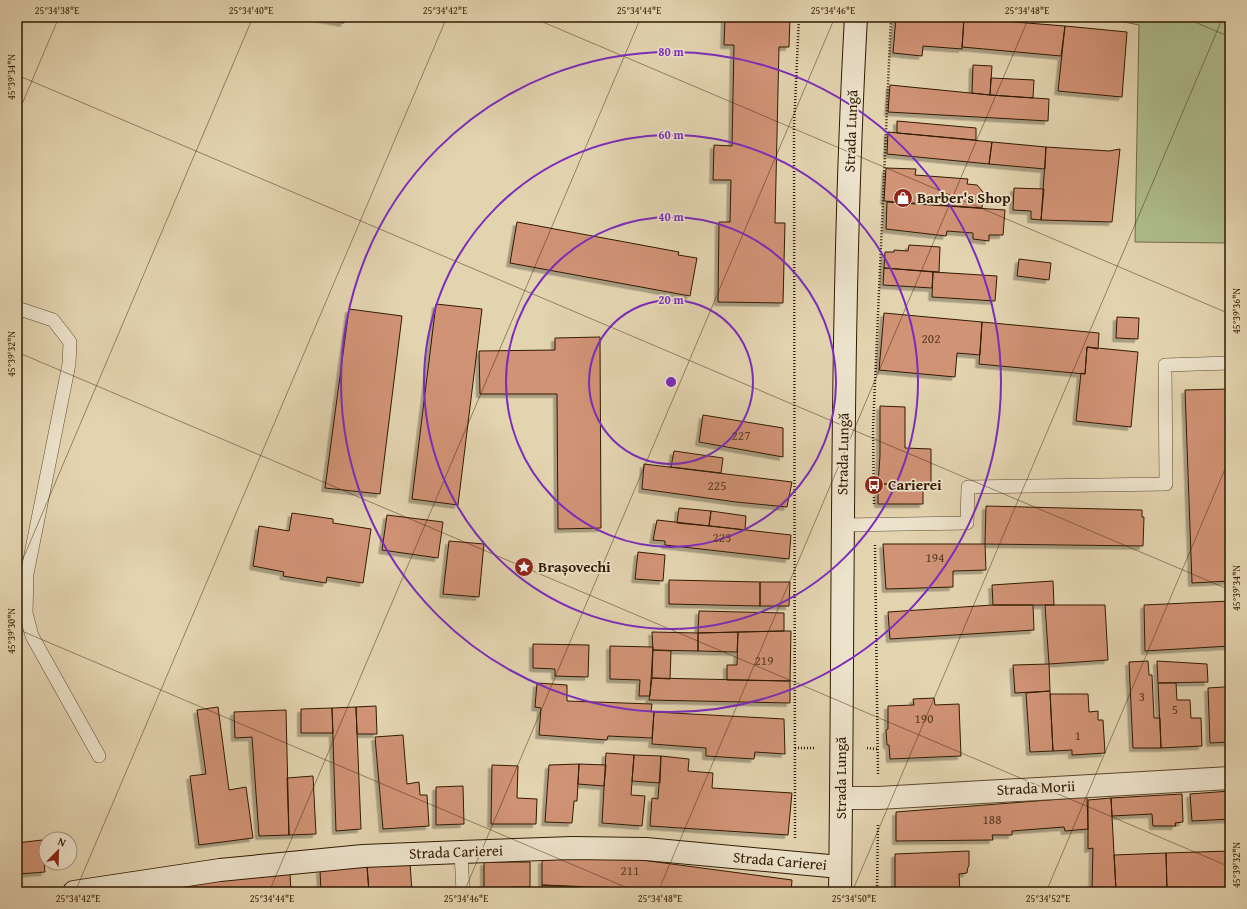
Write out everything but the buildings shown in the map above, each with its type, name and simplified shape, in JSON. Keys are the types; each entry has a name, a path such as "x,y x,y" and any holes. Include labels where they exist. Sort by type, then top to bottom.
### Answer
{"street":[{"name":"Strada Lungă","path":"840,892 842,798 842,496 850,120 856,17"},
{"name":"Strada Morii","path":"842,798 878,798 1230,778"},
{"name":"Strada Carierei","path":"74,892 220,870 356,857 572,848 646,849 840,867"}],"lane":[{"path":"17,308 52,320 70,342 69,364 27,574 26,613 32,636 99,756"},
{"path":"843,525 967,523 968,487 1166,484 1165,365 1230,363"},
{"path":"461,852 463,892"}],"path":[{"path":"795,863 794,127 799,17"},
{"path":"877,892 878,798 873,428 891,17"}],"green space":[{"path":"1100,17 1230,17 1230,243 1135,242 1139,25"}],"place":[{"name":"Barber's Shop","path":"903,198"},
{"name":"Carierei","path":"874,485"},
{"name":"Brașovechi","path":"524,567"}]}
